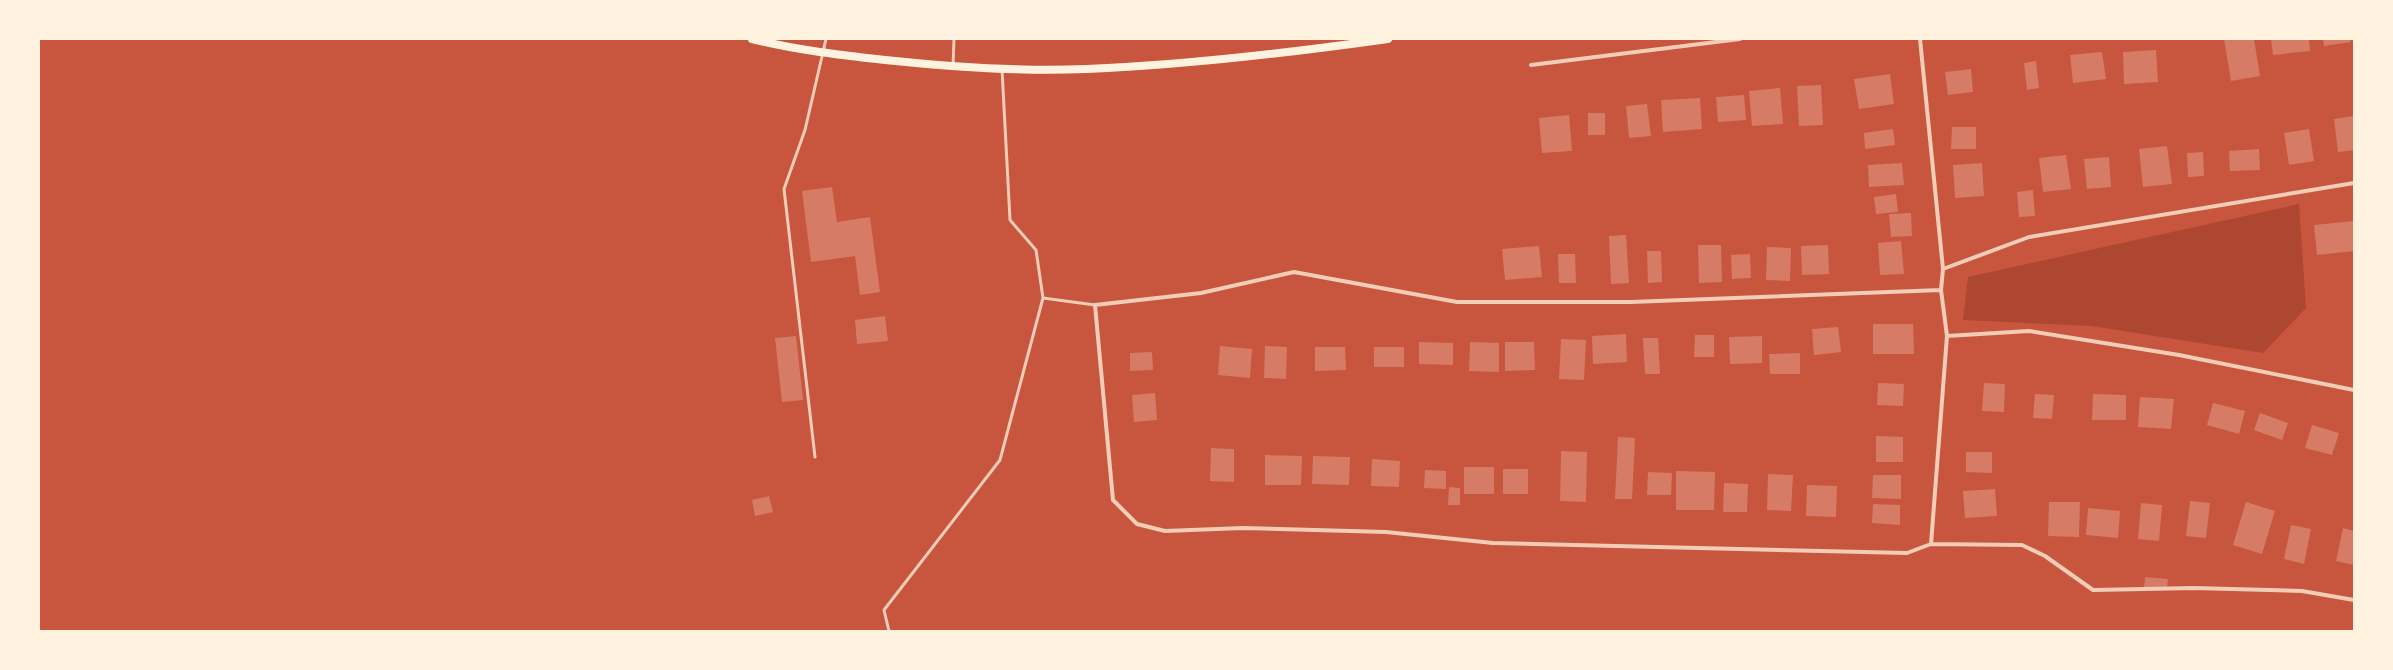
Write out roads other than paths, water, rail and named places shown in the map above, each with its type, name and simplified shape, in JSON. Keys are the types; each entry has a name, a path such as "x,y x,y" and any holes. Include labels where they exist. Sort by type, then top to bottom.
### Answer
{"main road":[{"path":"752,39 824,53 953,66 1086,69 1261,56 1388,39"}],"street":[{"path":"1531,65 1740,39"},
{"path":"1920,39 1943,269 1941,290 1947,336 1932,544"},
{"path":"1943,269 2029,237 2354,184"},
{"path":"1941,290 1631,302 1456,302 1294,272 1201,293 1094,305 1113,500 1137,524 1165,531 1251,528 1386,532 1493,542 1907,553 1932,544 2022,545 2045,556 2093,590 2194,588 2302,591 2354,600"},
{"path":"1947,336 2029,331 2179,355 2354,390"}],"lane":[{"path":"815,457 784,189 805,130 826,39"},
{"path":"953,66 954,39"},
{"path":"889,631 884,610 1000,460 1043,298 1036,250 1010,220 1002,68"},
{"path":"1043,298 1094,305"}]}
